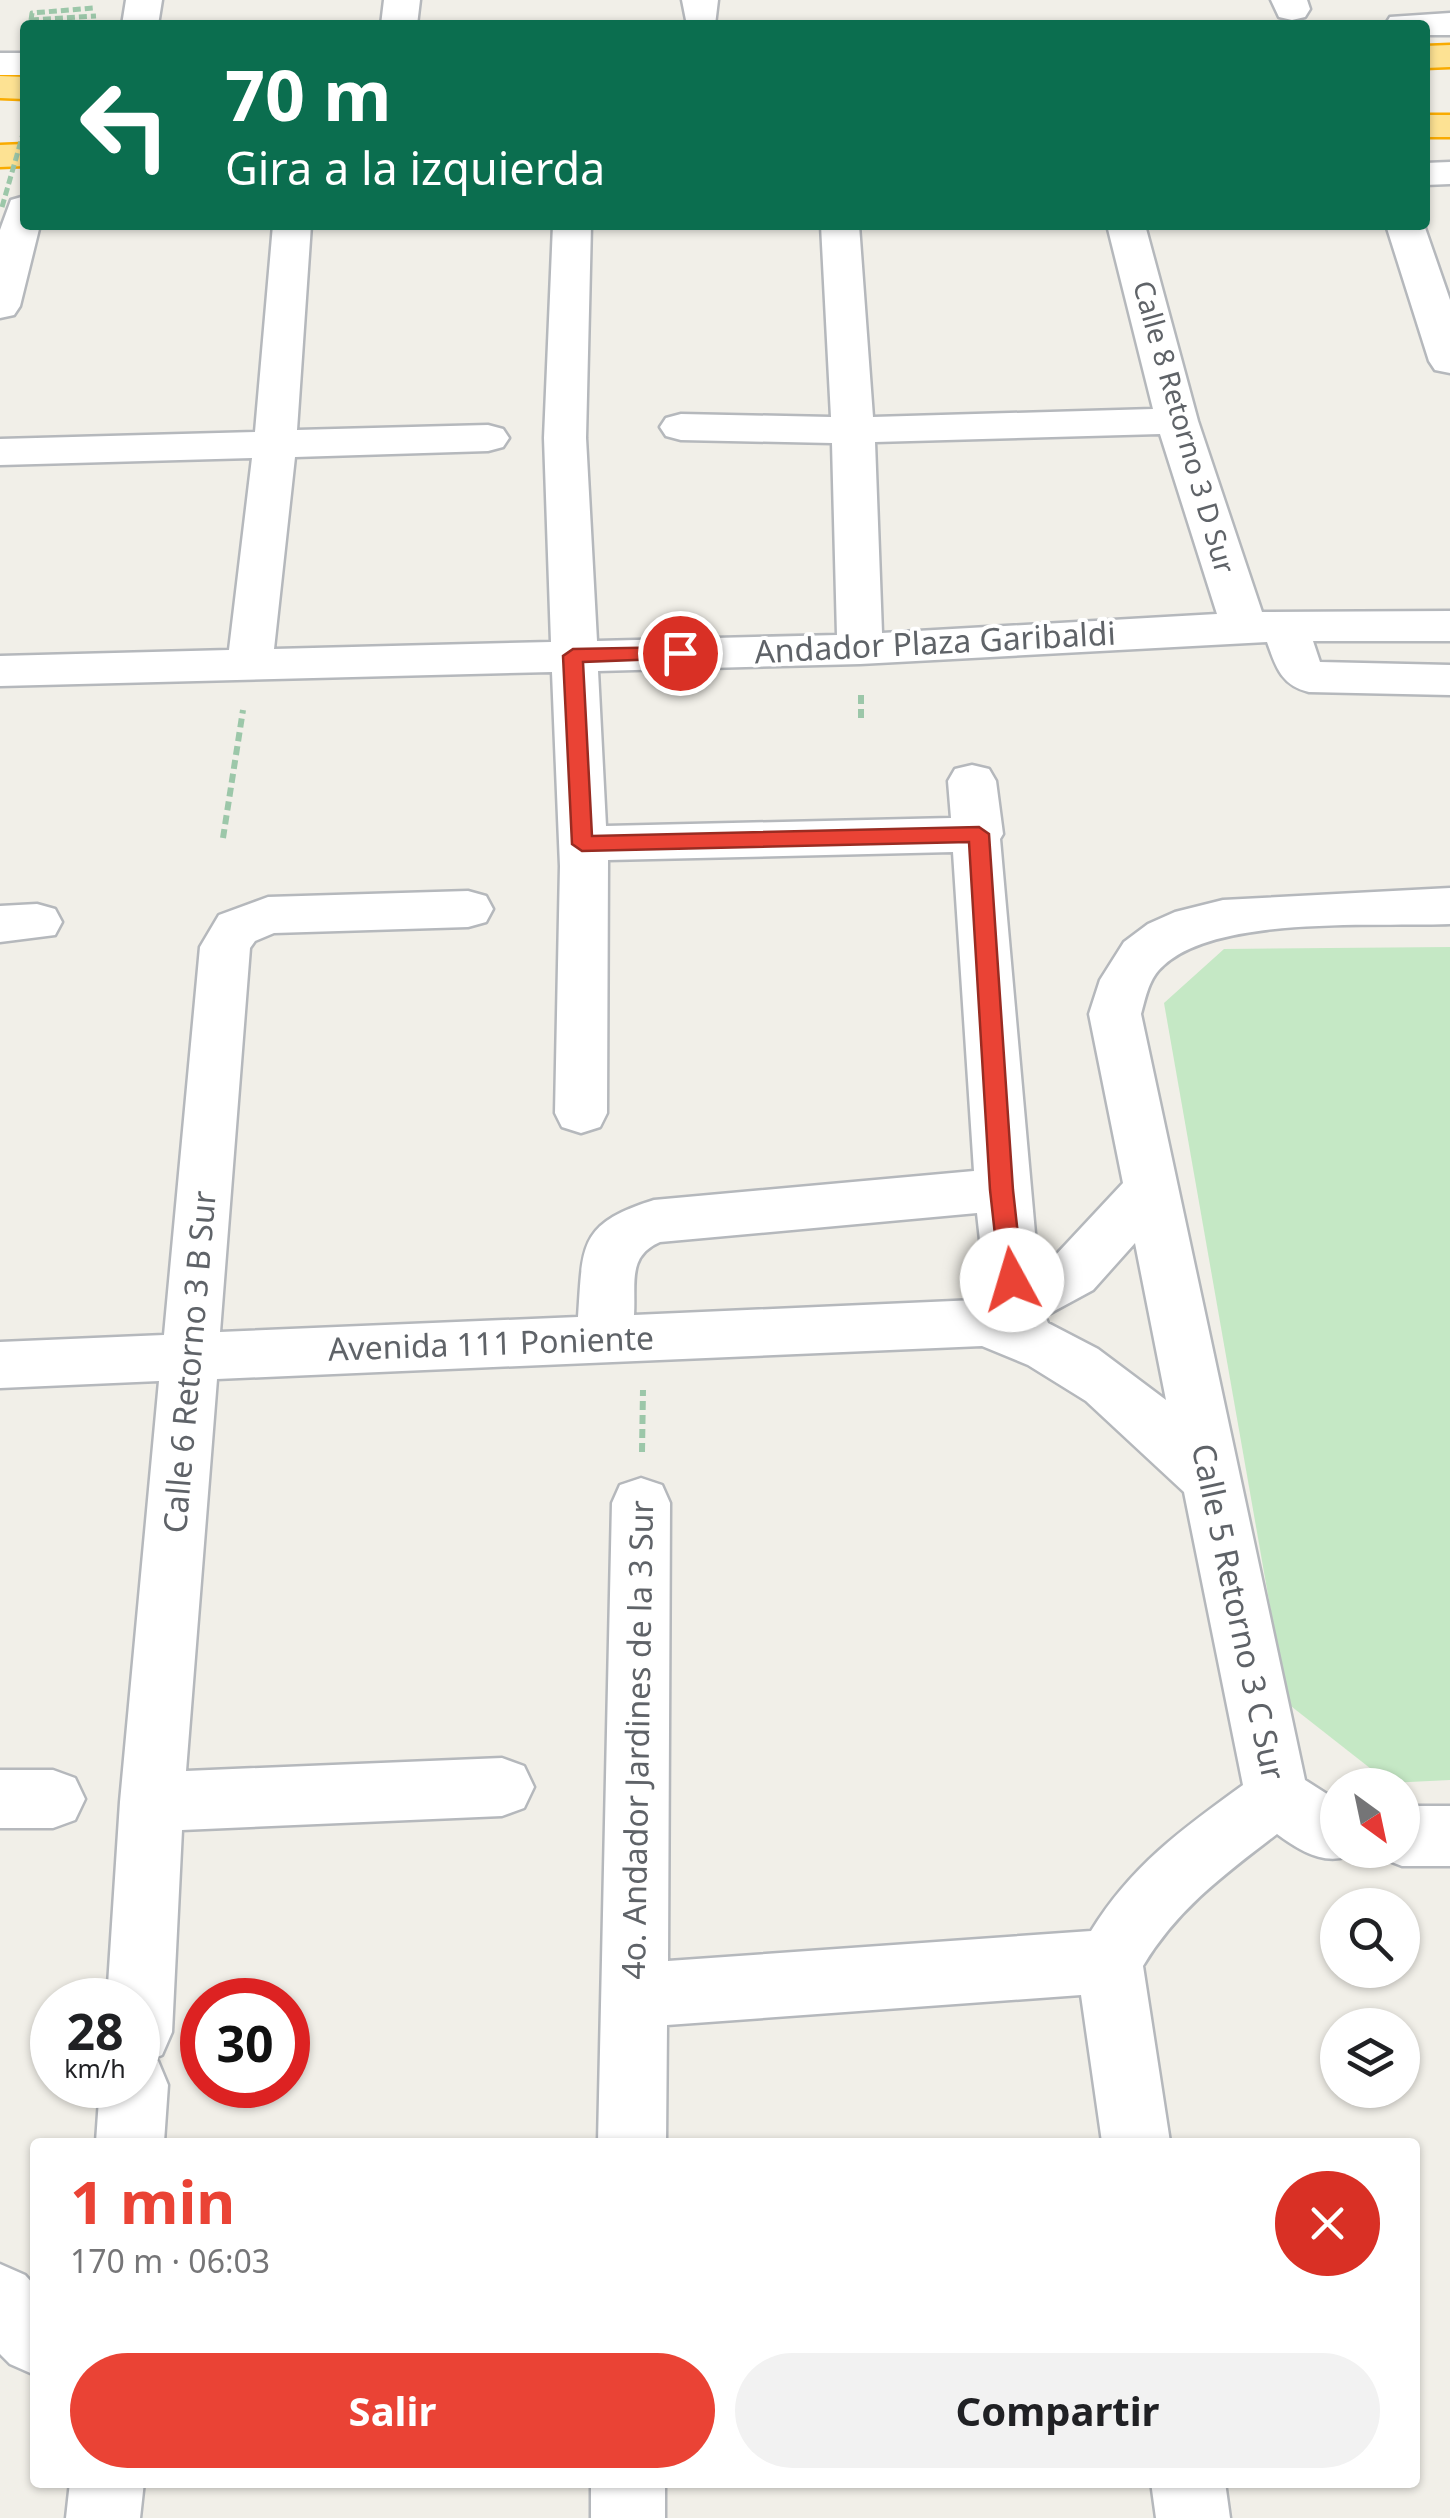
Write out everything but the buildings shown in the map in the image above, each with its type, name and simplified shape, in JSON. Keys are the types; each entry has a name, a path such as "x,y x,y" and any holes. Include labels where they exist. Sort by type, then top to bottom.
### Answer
{"street":[{"path":"0,306 13,203"},
{"path":"250,664 275,443 292,230"},
{"path":"572,230 565,438 582,844 581,1113"},
{"path":"840,230 853,430 860,649"},
{"name":"Calle 8 Retorno 3 D Sur","path":"1127,230 1177,421 1264,627 1310,677 1450,680"},
{"path":"1407,230 1450,360"},
{"path":"681,426 853,430 1177,421"},
{"path":"0,452 488,438"},
{"name":"Andador Plaza Garibaldi","path":"0,672 860,649 1264,627 1450,626"},
{"path":"972,781 979,834 1007,1322 1112,1386 1157,1424 1209,1478"},
{"path":"582,844 979,834"},
{"name":"Calle 5 Retorno 3 C Sur","path":"1109,1961 1138,1914 1180,1870 1277,1797 1115,1014 1120,986 1160,940 1196,922 1240,914 1450,906"},
{"name":"Calle 6 Retorno 3 B Sur","path":"141,1978 152,1802 225,947 237,928 268,915 468,909"},
{"path":"624,1340 610,1253 624,1234 654,1221 1002,1190"},
{"name":"Avenida 111 Poniente","path":"0,1365 1007,1322 1073,1274 1150,1192"},
{"name":"4o. Andador Jardines de la 3 Sur","path":"632,2138 641,1503"},
{"path":"152,1802 502,1787"},
{"path":"1277,1797 1320,1828"},
{"path":"1420,1836 1450,1836"},
{"path":"634,1995 1109,1961 1135,2138"},
{"path":"130,2138 132,2108"},
{"path":"0,2300 30,2333"},
{"path":"103,2518 106,2488"},
{"path":"628,2488 628,2518"},
{"path":"1189,2488 1194,2518"}],"path":[{"path":"98,20 98,16 30,20 32,14 142,9"},
{"path":"13,203 20,158"},
{"path":"223,838 250,664"},
{"name":"4o. Andador Jardines de la 3 Sur","path":"624,1340 641,1503"}],"green space":[{"path":"1450,947 1450,1780 1420,1781 1420,1768 1370,1768 1287,1703 1164,1003 1224,949"}],"route":[{"path":"680,653 573,656 582,844 979,834 1002,1190 1012,1280"}]}
